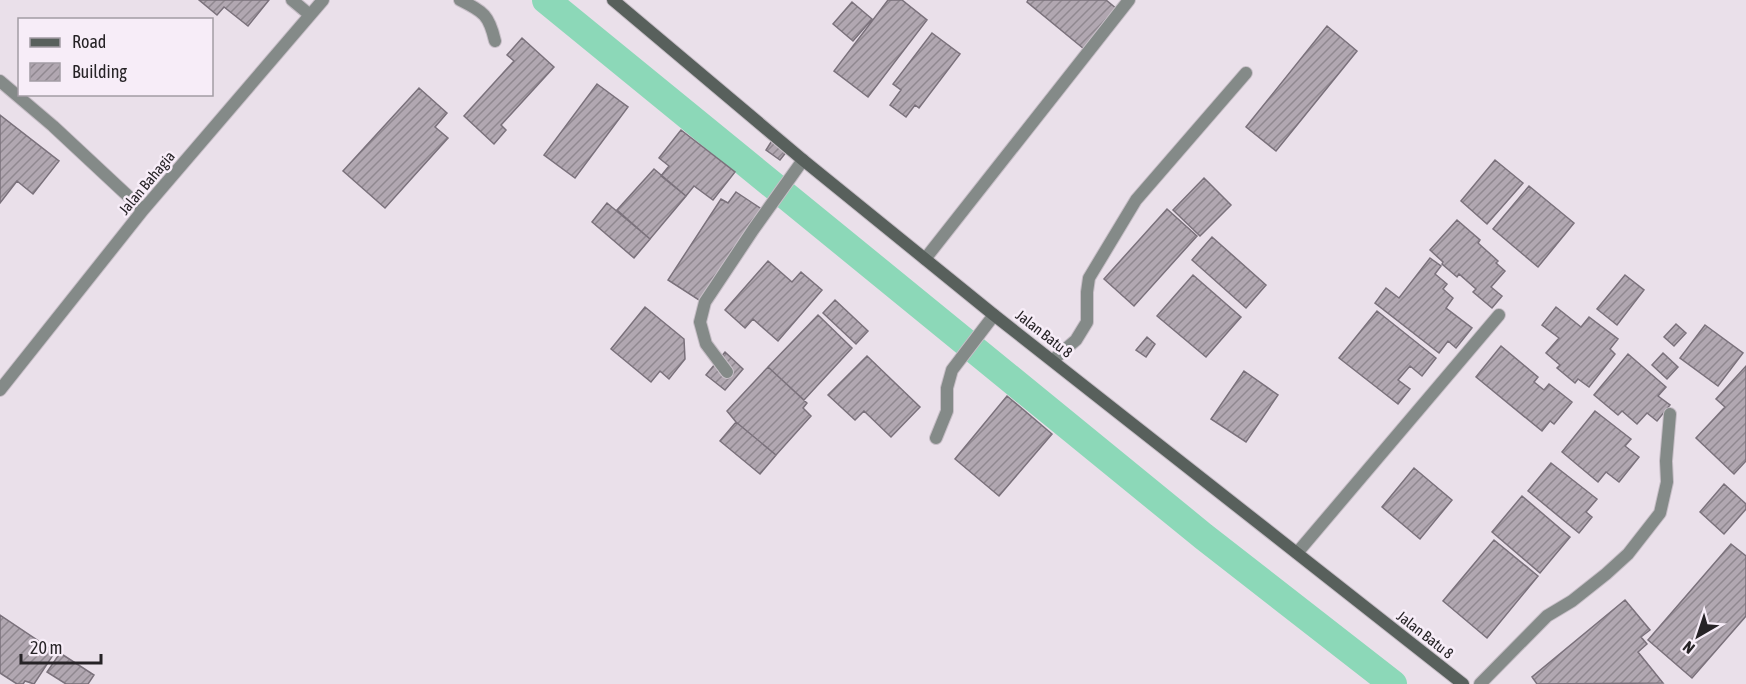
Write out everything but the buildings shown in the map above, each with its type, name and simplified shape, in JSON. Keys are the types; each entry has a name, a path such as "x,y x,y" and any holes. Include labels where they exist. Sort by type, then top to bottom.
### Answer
{"street":[{"path":"292,0 310,15"},
{"name":"Jalan Bahagia","path":"0,390 143,210 323,0"},
{"path":"460,0 478,8 491,22 495,41"},
{"name":"Jalan Batu 8","path":"613,0 803,160 994,315 1463,684"},
{"path":"925,259 1129,0"},
{"path":"1053,360 1076,340 1087,322 1089,278 1136,200 1246,73"},
{"path":"0,81 53,126 143,210"},
{"path":"728,372 706,344 700,322 705,302 803,160"},
{"path":"936,438 947,411 947,388 952,370 994,315"},
{"path":"1297,553 1499,315"},
{"path":"1480,684 1547,615 1572,601 1628,554 1660,513 1666,482 1670,414"}],"waterway":[{"path":"546,0 1203,536 1393,684"}]}
